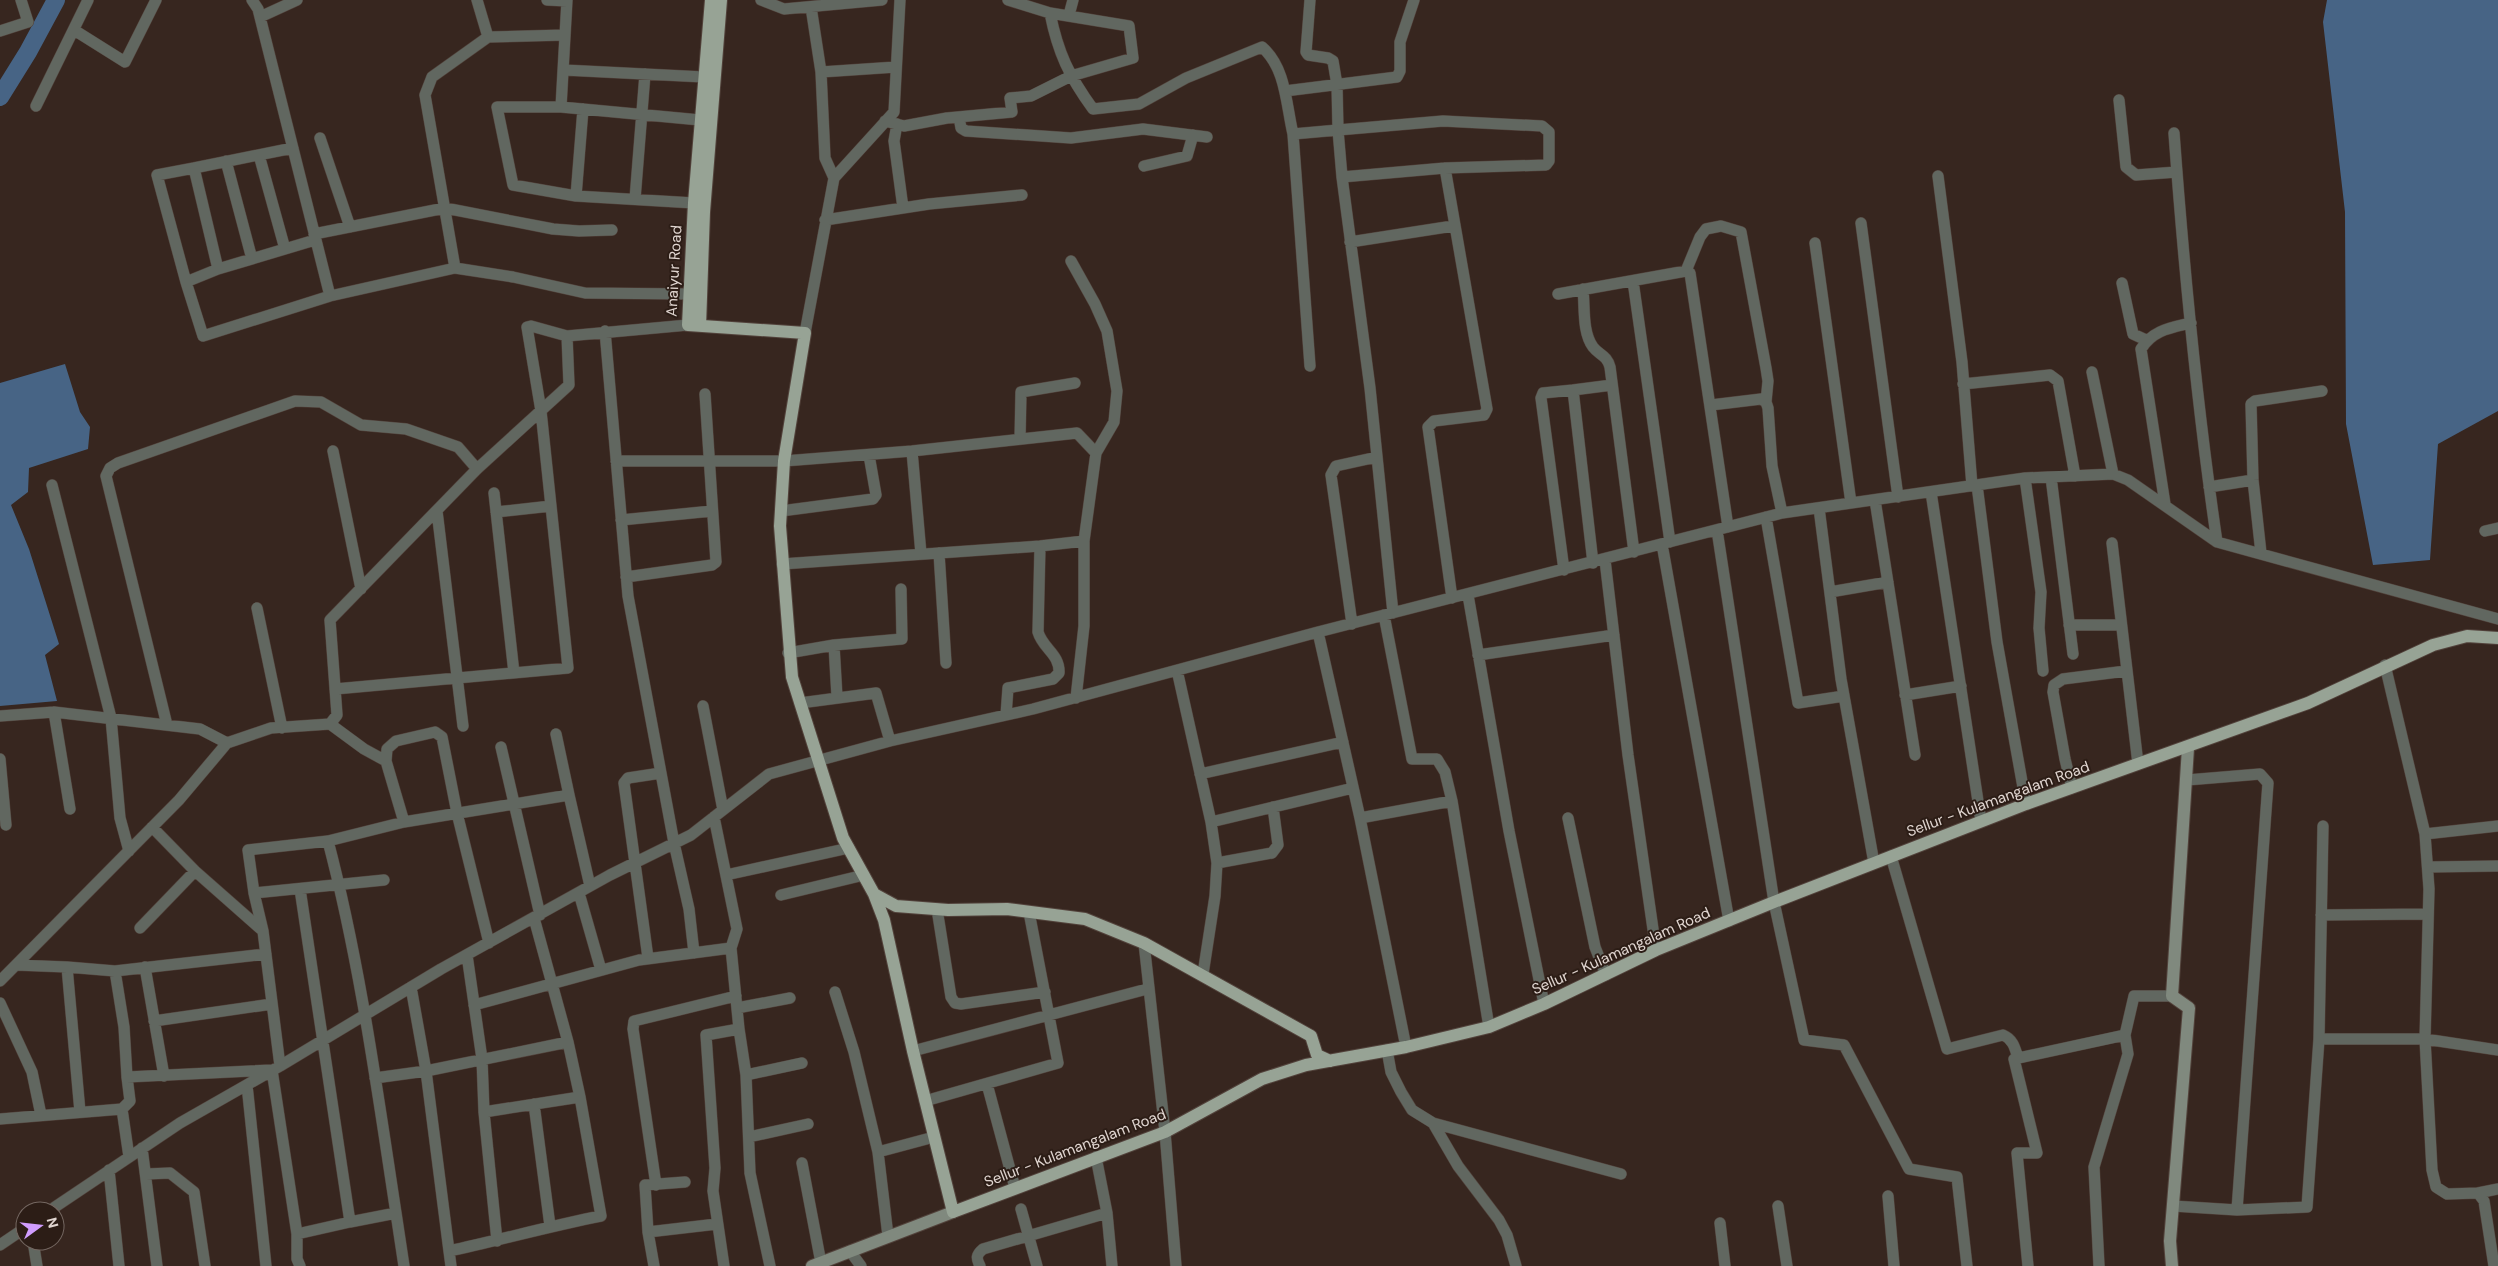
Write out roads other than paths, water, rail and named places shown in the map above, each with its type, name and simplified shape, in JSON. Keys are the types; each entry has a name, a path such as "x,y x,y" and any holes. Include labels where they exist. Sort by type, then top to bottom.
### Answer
{"main road":[{"name":"Anaiyur Road","path":"694,325 688,294 700,120 711,0"},
{"name":"Anaiyur Road","path":"694,325 721,0"},
{"path":"694,325 805,333 784,461 781,511 782,564 788,653 800,703 844,838 874,894 884,920 913,1051 953,1212"},
{"name":"Sellur - Kulamangalam Road","path":"953,1212 1015,1188 1097,1162 1165,1132 1262,1079 1330,1060 1406,1047 1489,1026 1544,1004 1656,950 1774,902 2026,804 2188,748 2308,703 2385,665 2433,645 2467,636 2498,638"},
{"path":"874,894 896,906 937,909 1008,909 1085,919 1144,943 1203,974 1311,1036 1316,1055 1330,1060"}],"street":[{"path":"0,31 28,22 21,0"},
{"path":"36,106 88,0"},
{"path":"74,30 126,62 156,0"},
{"path":"252,0 258,9 330,296"},
{"path":"260,17 297,0"},
{"path":"477,0 488,37"},
{"path":"547,0 567,1 562,107"},
{"path":"761,0 784,9 882,0"},
{"path":"805,333 834,178 894,112 900,0"},
{"path":"1069,15 1073,0"},
{"path":"1310,0 1306,52 1308,55 1331,59 1337,85 1342,177 1377,457 1389,614 1412,759 1437,759 1445,772 1452,802 1489,1026"},
{"path":"1285,91 1397,77 1400,71 1400,42 1414,0"},
{"path":"885,121 904,126 959,117 1012,112 1010,98 1031,96 1070,76 1130,61 1134,55 1129,26 1050,12 1012,1"},
{"path":"811,7 821,72 825,158 834,178"},
{"path":"1050,12 1056,46 1070,76 1093,109 1139,104 1186,78 1262,47 1273,57 1285,91 1293,134 1310,366"},
{"path":"456,268 425,95 432,77 488,37 566,35"},
{"path":"821,72 896,67"},
{"path":"564,70 704,77"},
{"path":"634,199 646,74"},
{"path":"2119,100 2126,166 2136,175 2177,172"},
{"path":"694,203 576,196 513,185 498,107 562,107 700,120"},
{"path":"576,196 583,109"},
{"path":"959,117 961,128 966,131 1071,138 1143,129 1207,137"},
{"path":"1293,134 1443,122 1542,126 1549,132 1549,161 1546,165 1445,168 1342,177"},
{"path":"897,124 894,142 903,208"},
{"path":"2174,133 2191,323 2217,542"},
{"path":"1144,166 1187,156 1193,135"},
{"path":"320,138 350,227"},
{"path":"293,148 156,175 203,336 330,296 456,268 513,276 585,294 688,294"},
{"path":"259,155 285,249"},
{"path":"226,161 252,259"},
{"path":"194,168 218,269"},
{"path":"1445,168 1453,226 1486,409 1484,415 1434,421 1428,427 1452,598"},
{"path":"1938,176 1974,486 2026,804"},
{"path":"825,220 903,208 1022,194"},
{"path":"186,282 218,269 285,249 314,237 350,227 445,208 553,229 579,231 612,230"},
{"path":"1861,223 1898,497"},
{"path":"1350,242 1453,226"},
{"path":"1686,271 1700,237 1706,229 1721,226 1740,232 1766,368 1768,382 1766,402 1768,408 1768,437 1782,513"},
{"path":"1815,243 1851,503"},
{"path":"1071,260 1107,331 1117,391 1114,422 1096,453 1091,503 1084,541 1084,626 1076,698"},
{"path":"1558,294 1686,271"},
{"path":"1686,271 1692,278 1711,405 1722,529 1774,902 1804,1040 1844,1045 1909,1168 1957,1177 1967,1266"},
{"path":"1633,281 1666,543 1729,921"},
{"path":"2122,283 2133,334 2146,340"},
{"path":"1583,289 1589,340 1594,348 1608,359 1634,552"},
{"path":"2165,504 2141,349 2146,340 2156,332 2191,323"},
{"path":"335,689 568,668 541,411 527,327 531,326 567,336 606,331 694,325"},
{"path":"606,331 626,577 674,843 689,909 694,953"},
{"path":"330,724 337,716 330,620 476,469 569,385 567,336"},
{"path":"2092,372 2113,474"},
{"path":"1963,384 2050,375 2054,377 2058,381 2075,476"},
{"path":"1020,439 1021,392 1075,383"},
{"path":"1564,570 1541,398 1543,393 1548,391 1612,385"},
{"path":"1572,390 1593,563"},
{"path":"2261,553 2253,480 2251,404 2256,401 2322,390"},
{"path":"626,577 712,566 717,558 708,461 705,394"},
{"path":"1711,405 1761,399 1766,402"},
{"path":"166,725 106,476 110,468 118,463 295,401 321,402 361,425 406,429 458,447 476,469"},
{"path":"616,461 784,461 912,451 1077,433 1096,453"},
{"path":"333,451 361,589"},
{"path":"912,451 921,554"},
{"path":"781,511 873,499 876,495 868,455"},
{"path":"1352,624 1330,475 1336,466 1377,457"},
{"path":"64,1201 180,1123 411,987 590,886 691,835 769,774 890,741 1076,698 1318,632 1605,560 1782,513 2026,478 2113,474 2128,480 2165,504 2217,542 2498,618"},
{"path":"2051,477 2073,654"},
{"path":"2026,478 2041,592 2039,628 2042,671"},
{"path":"2209,487 2253,480"},
{"path":"52,485 111,718 120,818 129,851"},
{"path":"494,492 514,672"},
{"path":"1931,492 1981,821"},
{"path":"1875,500 1915,755"},
{"path":"496,512 551,506"},
{"path":"1819,508 1844,696 1874,863"},
{"path":"437,511 463,726"},
{"path":"621,520 712,511"},
{"path":"1766,517 1798,703 1844,696"},
{"path":"2484,531 2498,528"},
{"path":"782,564 1040,546 1084,541"},
{"path":"2112,543 2138,764"},
{"path":"1006,714 1008,688 1053,679 1059,673 1058,659 1040,640 1038,632 1040,546"},
{"path":"939,553 946,663"},
{"path":"1605,560 1656,950"},
{"path":"1830,592 1888,582"},
{"path":"788,653 834,645 902,639 901,589"},
{"path":"1468,595 1509,831 1544,1004"},
{"path":"257,608 282,728"},
{"path":"2069,625 2121,625"},
{"path":"1318,632 1360,818 1406,1047"},
{"path":"1478,655 1614,635"},
{"path":"834,645 837,697"},
{"path":"2385,665 2425,834 2428,867 2428,914 2424,1039 2432,1170 2436,1187 2447,1194 2478,1193 2498,1188"},
{"path":"1177,670 1217,863 1215,896 1203,974"},
{"path":"2072,788 2061,740 2053,692 2054,685 2063,679 2126,671"},
{"path":"1905,695 1961,686"},
{"path":"800,703 876,693 890,741"},
{"path":"703,706 726,875 738,929 731,948 746,1075 750,1173 770,1266"},
{"path":"0,716 54,712 111,718 200,729 227,743"},
{"path":"54,712 70,809"},
{"path":"0,981 179,800 227,743 271,728 330,724 364,749 386,761"},
{"path":"404,822 386,761 387,749 391,743 435,732 439,733 489,943"},
{"path":"556,734 590,886"},
{"path":"1200,774 1343,742"},
{"path":"449,1251 497,1241 550,1226 601,1216 580,1097 537,916 501,747"},
{"path":"2172,996 2188,748"},
{"path":"0,759 6,825"},
{"path":"648,958 625,780 661,773"},
{"path":"2187,780 2260,774 2268,783 2237,1210"},
{"path":"1210,822 1353,788"},
{"path":"300,1266 298,1259 298,1234 276,1068 272,1004 263,930 254,893 248,850 328,841 404,822 569,795"},
{"path":"1360,818 1452,802"},
{"path":"1217,863 1272,853 1278,845 1273,807"},
{"path":"1568,818 1595,947 1606,974"},
{"path":"2173,1206 2237,1210 2307,1207 2319,1039 2323,826"},
{"path":"2425,834 2498,826"},
{"path":"152,827 195,871 263,930"},
{"path":"328,841 340,885 366,1014 404,1266"},
{"path":"726,875 849,848"},
{"path":"1891,856 1947,1049 2003,1035 2008,1037 2015,1046 2018,1058"},
{"path":"2428,867 2498,866"},
{"path":"140,928 195,871"},
{"path":"781,894 864,875"},
{"path":"254,893 384,880"},
{"path":"300,889 350,1222"},
{"path":"579,893 601,970"},
{"path":"937,909 951,997 955,1002 961,1004 1045,992"},
{"path":"925,1101 1058,1063 1029,912"},
{"path":"2321,914 2428,914"},
{"path":"1144,943 1147,989 1165,1132 1176,1266"},
{"path":"474,1005 648,958 731,948"},
{"path":"16,965 115,971 266,954"},
{"path":"467,955 482,1060 484,1112 497,1241"},
{"path":"68,967 80,1112"},
{"path":"145,967 164,1076"},
{"path":"0,1119 122,1109 130,1101 124,1027 115,971"},
{"path":"411,987 426,1071 451,1266"},
{"path":"913,1051 1147,989"},
{"path":"834,992 854,1052 878,1152 888,1236"},
{"path":"656,1185 633,1029 634,1020 736,996"},
{"path":"2099,1266 2094,1167 2128,1054 2125,1035 2134,996 2172,996 2189,1008 2170,1241 2172,1266"},
{"path":"737,1008 790,998"},
{"path":"0,1003 32,1072 41,1115"},
{"path":"154,1021 272,1004"},
{"path":"724,1266 713,1191 715,1168 706,1035 740,1030"},
{"path":"2028,1266 2017,1153 2037,1153 2014,1059 2125,1035"},
{"path":"2319,1039 2424,1039 2498,1050"},
{"path":"376,1078 426,1071 568,1042"},
{"path":"1387,1050 1391,1072 1412,1110 1433,1122 1621,1174"},
{"path":"746,1075 802,1063"},
{"path":"127,1077 276,1068"},
{"path":"987,1084 1015,1188"},
{"path":"247,1085 266,1266"},
{"path":"484,1112 580,1097"},
{"path":"534,1104 550,1226"},
{"path":"122,1109 129,1157"},
{"path":"1433,1122 1458,1166 1499,1220 1507,1235 1516,1266"},
{"path":"749,1137 808,1124"},
{"path":"878,1152 934,1137"},
{"path":"142,1148 157,1266"},
{"path":"1097,1162 1107,1213 1112,1266"},
{"path":"802,1163 816,1265"},
{"path":"109,1170 119,1266"},
{"path":"146,1174 170,1173 194,1192 205,1266"},
{"path":"654,1266 648,1232 645,1186 685,1182"},
{"path":"2478,1193 2484,1201 2494,1266"},
{"path":"1888,1196 1894,1266"},
{"path":"1778,1206 1787,1266"},
{"path":"1021,1209 1037,1266"},
{"name":"Sellur - Kulamangalam Road","path":"816,1265 953,1212"},
{"path":"980,1266 976,1258 983,1249 1107,1213"},
{"path":"298,1234 396,1214"},
{"path":"1720,1223 1725,1266"},
{"path":"648,1232 717,1224"},
{"path":"0,1245 15,1235"},
{"path":"35,1251 37,1266"},
{"path":"850,1251 861,1266"}],"water":[{"path":"2327,0 2498,0 2498,411 2438,444 2430,560 2373,565 2346,424 2345,212 2323,22"},
{"path":"65,364 80,412 90,427 88,449 29,468 28,492 11,505 29,549 59,644 45,655 57,701 0,706 0,383"}],"waterway":[{"path":"0,97 28,52 56,0"}]}
